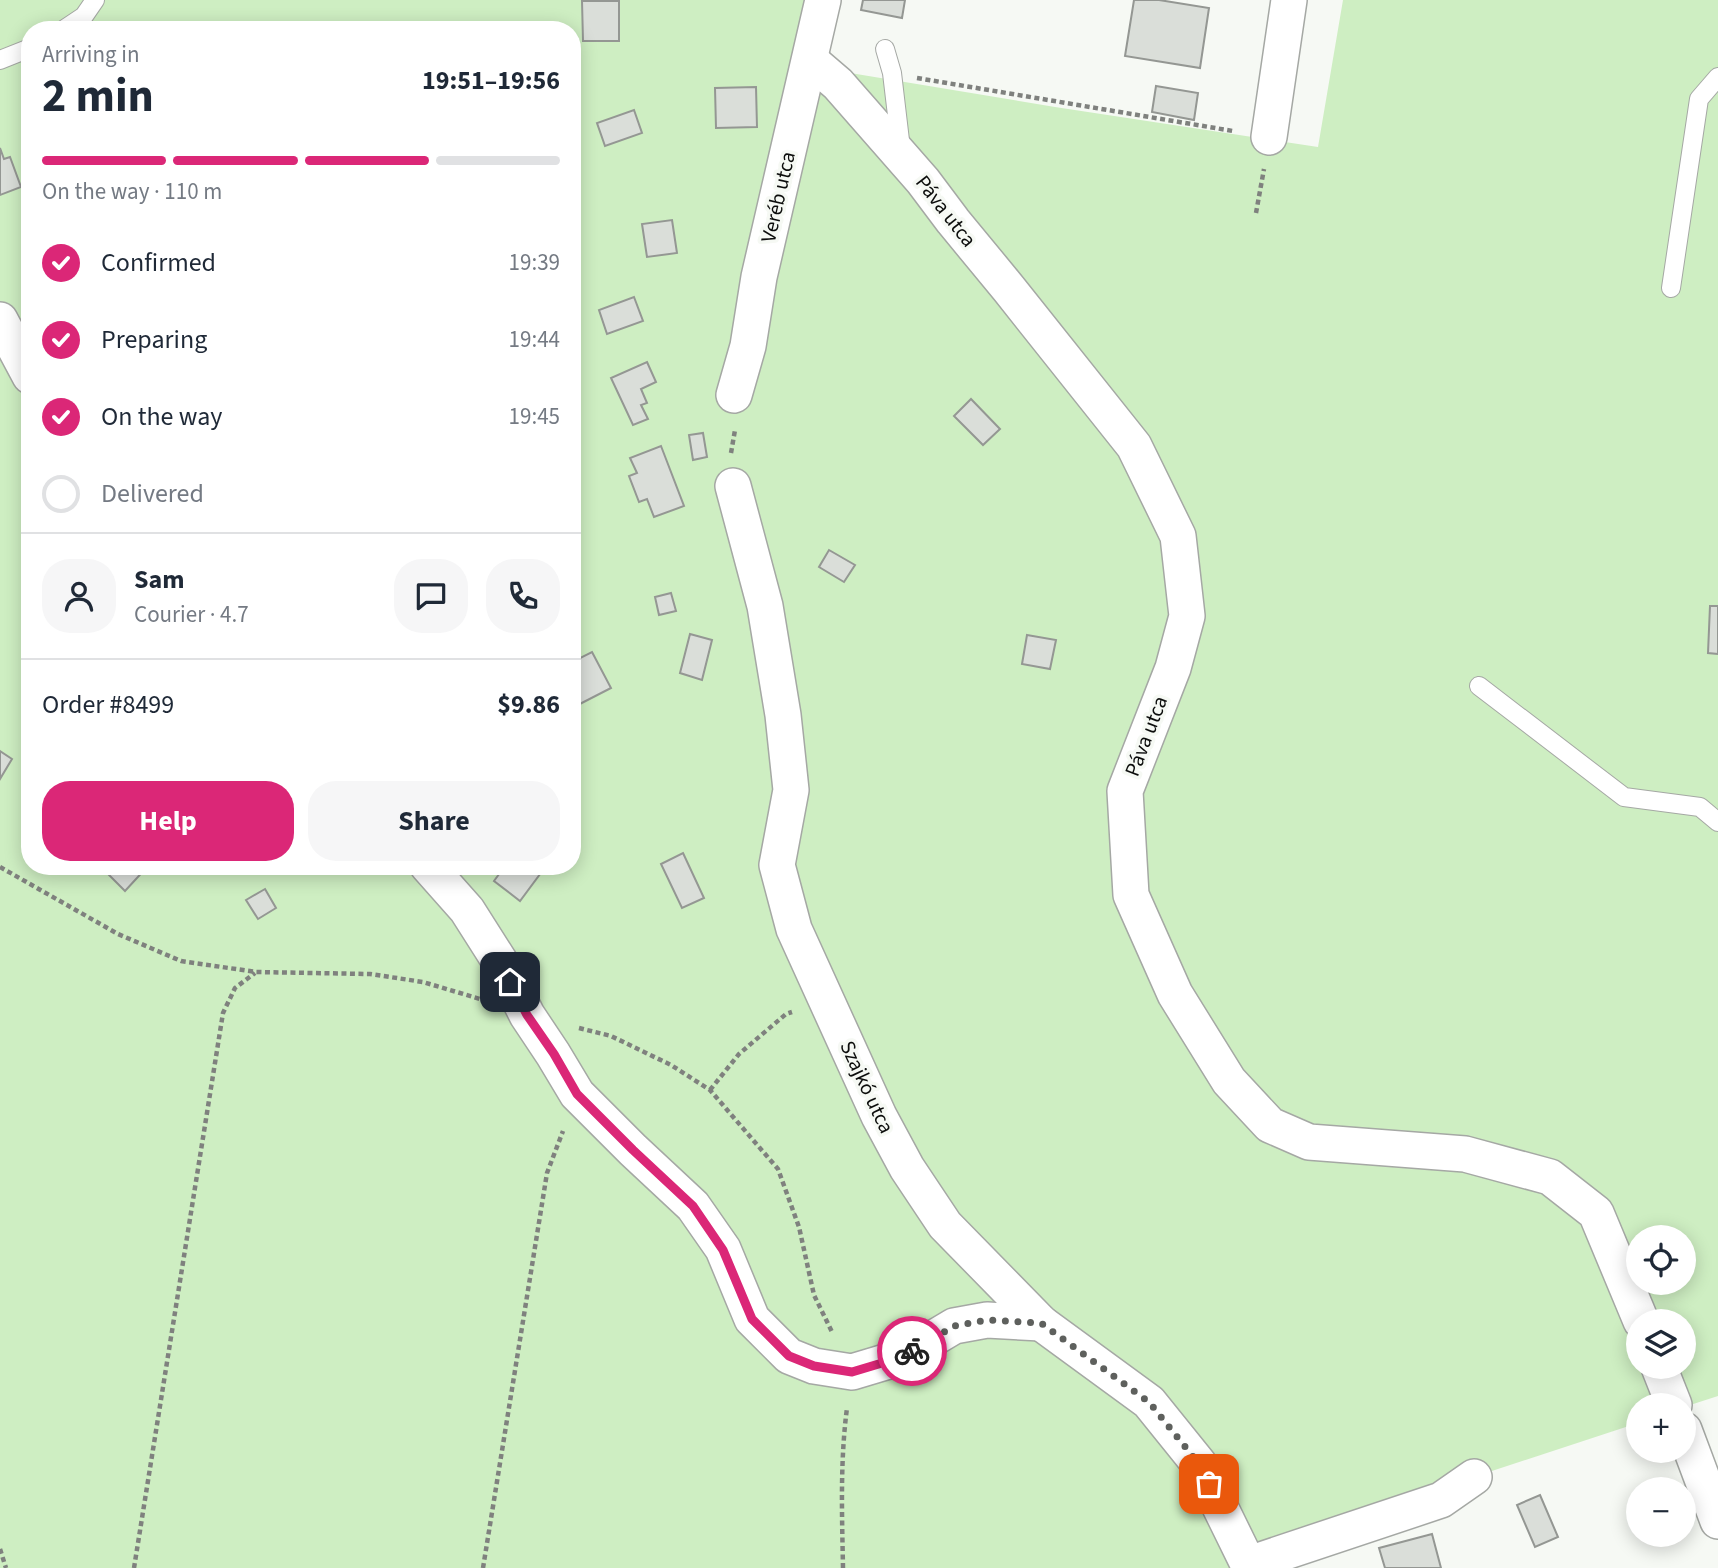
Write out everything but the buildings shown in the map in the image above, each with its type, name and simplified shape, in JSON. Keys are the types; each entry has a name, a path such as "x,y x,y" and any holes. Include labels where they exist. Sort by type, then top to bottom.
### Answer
{"street":[{"name":"Veréb utca","path":"734,395 748,346 759,277 823,0"},
{"path":"1269,137 1289,0"},
{"name":"Páva utca","path":"810,60 838,84 923,181 1134,446 1178,536 1187,616 1173,668 1125,791 1131,895 1175,994 1229,1081 1270,1125 1309,1142 1465,1154 1550,1177 1596,1213 1636,1309"},
{"path":"0,320 21,359"},
{"name":"Szajkó utca","path":"733,486 765,606 783,715 791,790 777,865 794,929 879,1116 907,1168 945,1225 1041,1323 1149,1402 1199,1464 1250,1566"},
{"path":"436,875 467,910 502,965 527,1015 577,1094 693,1206 723,1250 752,1319 789,1356 814,1366 852,1372 902,1357 954,1326 987,1320 1041,1323"},
{"path":"1696,1462 1718,1521"},
{"path":"1250,1566 1441,1500 1474,1478"}],"lane":[{"path":"76,21 84,16 95,0"},
{"path":"885,49 892,74 901,156"},
{"path":"0,60 21,52"},
{"path":"1671,288 1699,99 1718,77"},
{"path":"1479,686 1624,797 1700,807 1718,822"}],"path":[{"path":"892,74 1269,137 1256,213"},
{"path":"733,486 731,451 736,425 734,395"},
{"path":"0,867 118,934 181,961 256,972 370,974 423,982 527,1015 611,1036 671,1066 710,1090 778,1169 799,1227 814,1295 852,1372 844,1434 843,1568"},
{"path":"134,1568 223,1013 235,988 256,972"},
{"path":"710,1090 739,1054 786,1014 825,998"},
{"path":"483,1568 547,1172 577,1094"},
{"path":"0,1549 6,1568"}],"green space":[{"path":"0,0 810,0 796,64 1318,147 1343,0 1718,0 1718,1396 1696,1403 1696,1393 1626,1393 1626,1427 1240,1554 1245,1568 0,1568"}],"way so far":[{"path":"912,1351 954,1326 987,1320 1041,1323 1149,1402 1199,1464 1209,1484"}],"route":[{"path":"510,982 527,1015 577,1094 693,1206 723,1250 752,1319 789,1356 814,1366 852,1372 902,1357 912,1351"}]}
